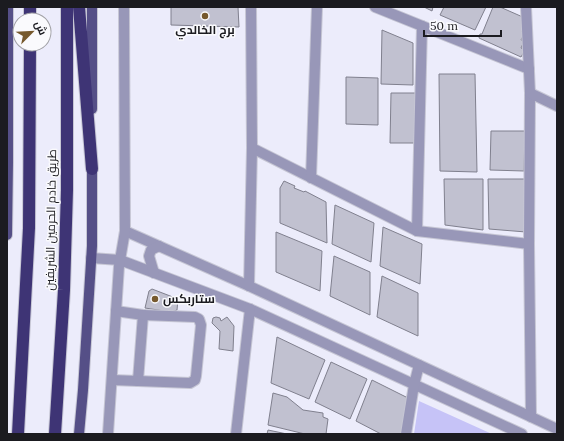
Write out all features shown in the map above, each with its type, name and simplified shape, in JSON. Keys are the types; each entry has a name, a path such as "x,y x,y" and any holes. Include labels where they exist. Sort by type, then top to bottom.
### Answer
{"highway":[{"name":"طريق خادم الحرمين الشريفين","path":"56,434 64,290 67,190 67,7"},
{"path":"79,7 92,169"},
{"name":"طريق خادم الحرمين الشريفين","path":"18,434 29,228 30,52"}],"main road":[{"path":"7,235 8,7"},
{"path":"79,434 91,258 92,7"}],"street":[{"path":"108,434 120,260 125,231 124,7"},
{"path":"249,286 252,148 251,7"},
{"path":"311,178 317,7"},
{"path":"375,7 529,69"},
{"path":"526,7 530,94 529,244 531,417"},
{"path":"417,231 422,26"},
{"path":"530,94 557,106"},
{"path":"252,148 417,231 529,244"},
{"path":"125,231 249,286 557,429"},
{"path":"154,273 149,256 151,250 159,246"},
{"path":"91,258 120,260 250,309 522,434"},
{"path":"236,434 250,309"},
{"path":"112,380 190,383 196,376 201,325 199,319 195,317 143,315 116,311"},
{"path":"138,381 143,315"},
{"path":"406,434 414,385 419,365"}],"shaded area":[{"path":"419,401 492,434 414,434"}],"building":[{"name":"برج الخالدي","path":"171,7 238,7 239,27 171,25"},
{"path":"424,7 433,7 432,11"},
{"path":"444,7 486,7 475,30 440,15"},
{"path":"493,7 500,7 525,18 522,26 524,26 522,32 524,34 521,40 524,41 521,48 525,50 521,57 479,38"},
{"path":"382,30 413,43 413,85 381,84"},
{"path":"439,74 475,74 477,172 440,171"},
{"path":"346,77 378,78 378,125 346,124"},
{"path":"391,93 419,93 418,143 390,143"},
{"path":"491,131 525,131 524,171 490,170"},
{"path":"444,179 483,179 483,230 445,225"},
{"path":"488,179 525,179 526,232 489,229"},
{"path":"284,181 295,186 294,188 304,192 305,191 326,202 327,243 280,223 280,188"},
{"path":"335,205 374,223 371,262 332,244"},
{"path":"383,227 422,244 420,284 380,266"},
{"path":"276,232 322,251 320,291 276,272"},
{"path":"334,256 370,272 370,315 330,296"},
{"path":"382,276 418,293 418,336 377,317"},
{"path":"152,289 178,299 177,310 171,312 145,308 149,291"},
{"path":"227,317 234,326 233,351 219,349 220,331 212,323 213,318 220,318 221,321"},
{"path":"277,337 325,360 309,399 271,383"},
{"path":"331,362 367,379 350,419 315,402"},
{"path":"372,380 408,398 402,434 381,434 356,421"},
{"path":"273,393 287,397 303,410 323,413 323,417 328,419 326,434 305,434 268,425"},
{"path":"268,430 287,434 267,434"}],"place":[{"name":"برج الخالدي","path":"205,16"},
{"name":"ستاربكس","path":"155,299"}]}
